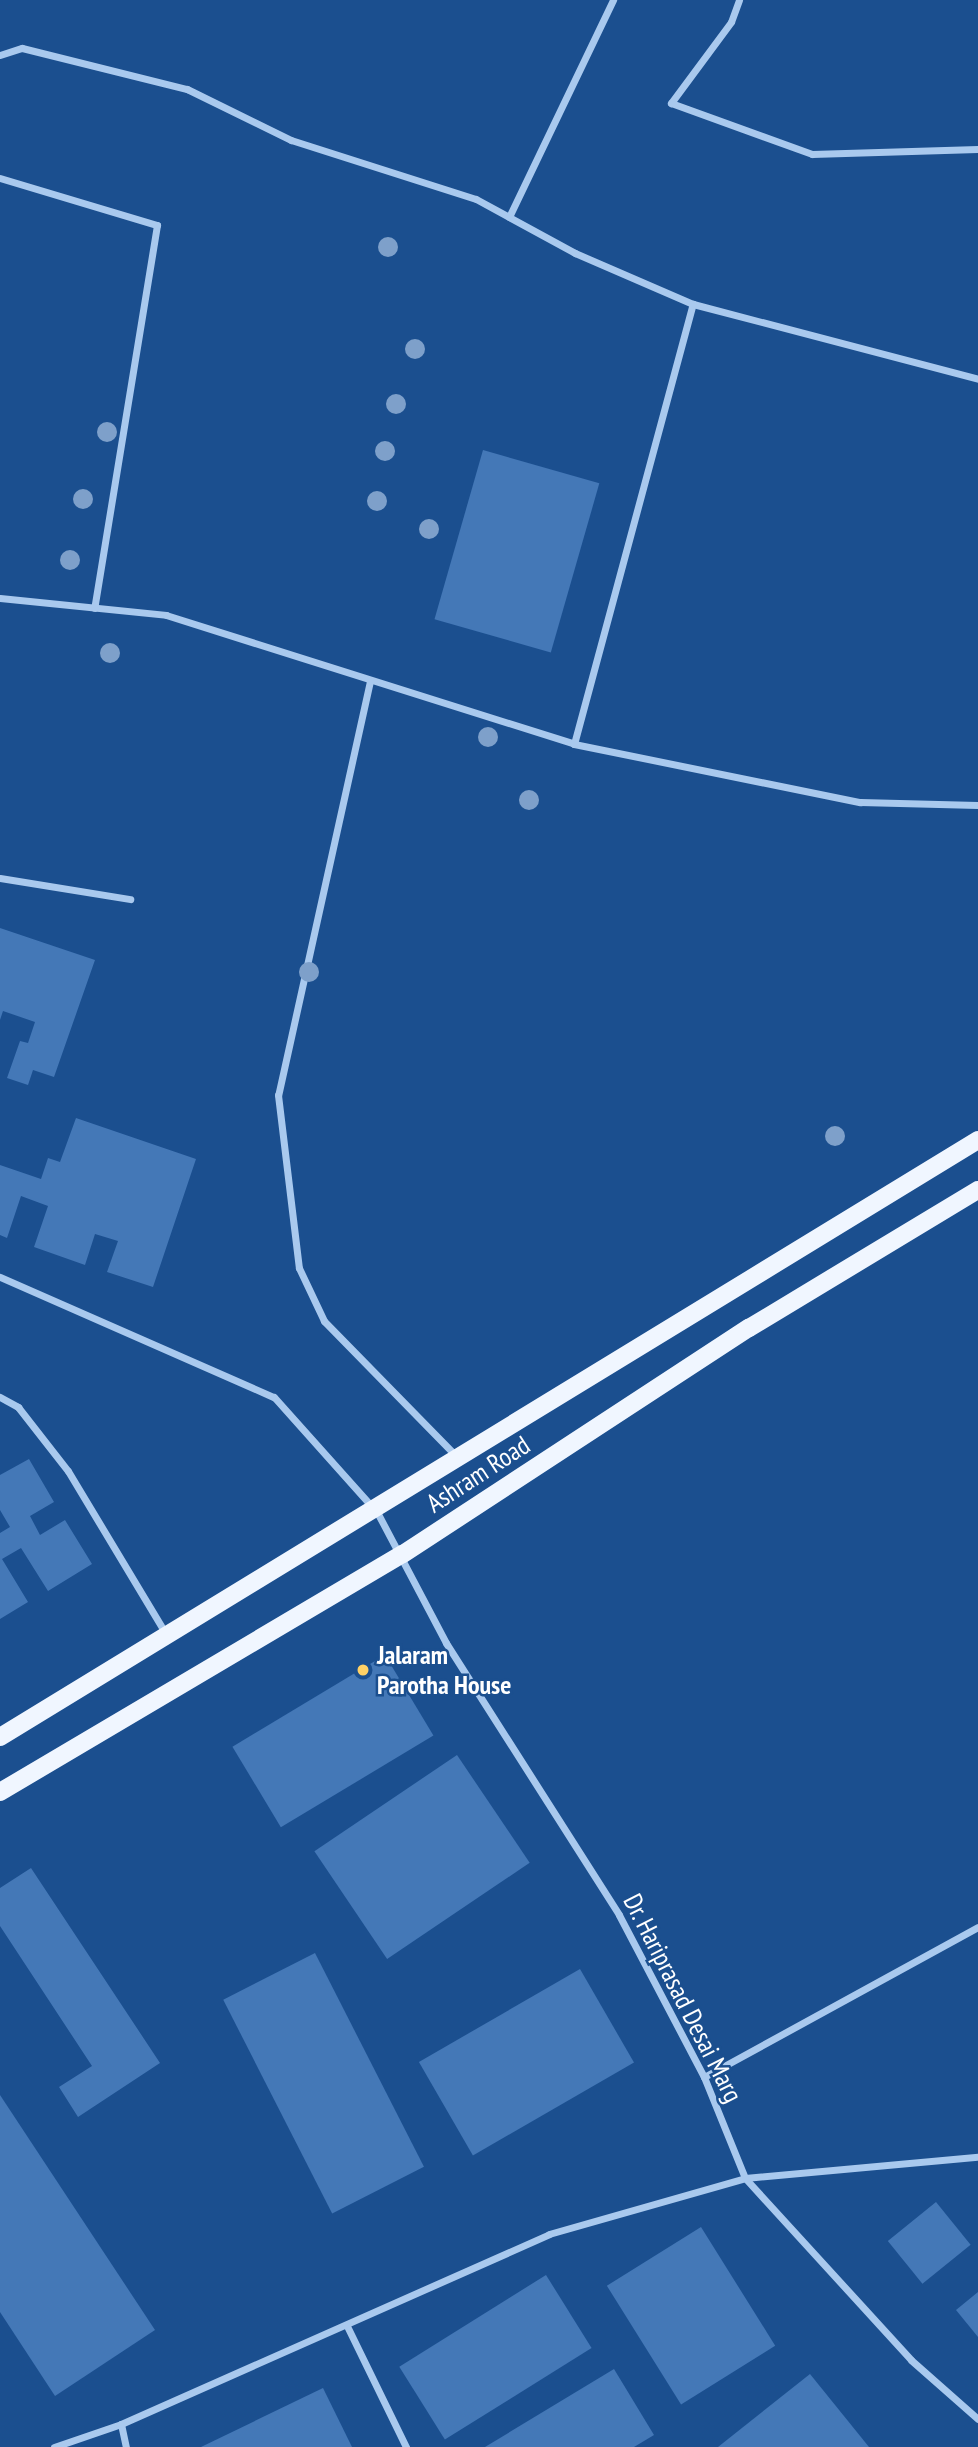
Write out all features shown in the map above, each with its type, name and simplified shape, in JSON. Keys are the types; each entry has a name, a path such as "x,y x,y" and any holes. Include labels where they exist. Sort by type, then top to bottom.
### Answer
{"main road":[{"name":"Ashram Road","path":"0,1737 461,1461 978,1140"},
{"name":"Ashram Road","path":"0,1792 403,1554 749,1328 978,1190"}],"street":[{"path":"509,217 612,0"},
{"path":"739,0 731,22 671,103 812,154 978,149"},
{"path":"0,55 22,48 187,89 291,141 476,199 693,304 978,379"},
{"path":"0,178 158,225 94,608"},
{"path":"574,744 693,304"},
{"path":"0,598 166,615 574,744 860,802 978,805"},
{"path":"370,681 278,1095 299,1268 324,1321 461,1461"},
{"path":"0,878 130,900"},
{"name":"Dr. Hariprasad Desai Marg","path":"0,1277 274,1397 377,1512 403,1554 446,1643 619,1915 704,2077 745,2178 911,2360 978,2419"},
{"path":"0,1396 18,1407 68,1471 168,1637"},
{"path":"704,2077 978,1927"},
{"path":"54,2447 121,2424 347,2326 549,2234 745,2178 978,2157"},
{"path":"347,2326 406,2447"},
{"path":"121,2424 126,2447"}],"building":[{"path":"483,450 599,483 551,653 434,619"},
{"path":"0,928 95,960 54,1077 33,1070 28,1085 7,1078 20,1041 28,1043 35,1022 3,1011 0,1020"},
{"path":"76,1118 196,1159 153,1287 107,1272 118,1241 95,1234 85,1265 34,1247 48,1206 21,1196 7,1238 0,1235 0,1165 41,1179 48,1158 60,1162"},
{"path":"29,1459 54,1502 30,1516 40,1535 65,1520 92,1564 48,1591 21,1548 2,1559 28,1602 0,1619 0,1533 10,1527 0,1510 0,1475"},
{"path":"385,1655 433,1736 281,1827 232,1747"},
{"path":"457,1755 530,1863 387,1959 314,1851"},
{"path":"31,1868 160,2063 78,2117 59,2087 92,2066 0,1926 0,1888"},
{"path":"315,1953 424,2167 332,2214 223,2000"},
{"path":"580,1969 634,2063 473,2156 419,2062"},
{"path":"0,2095 155,2330 55,2396 0,2312"},
{"path":"936,2202 971,2245 922,2284 888,2241"},
{"path":"701,2227 775,2346 681,2405 607,2286"},
{"path":"546,2275 592,2348 445,2440 399,2367"},
{"path":"978,2292 978,2337 956,2310"},
{"path":"614,2369 654,2435 634,2447 485,2447"},
{"path":"810,2374 869,2447 718,2447"},
{"path":"323,2388 352,2447 201,2447"}],"place":[{"name":"Jalaram Parotha House","path":"363,1670"}]}
